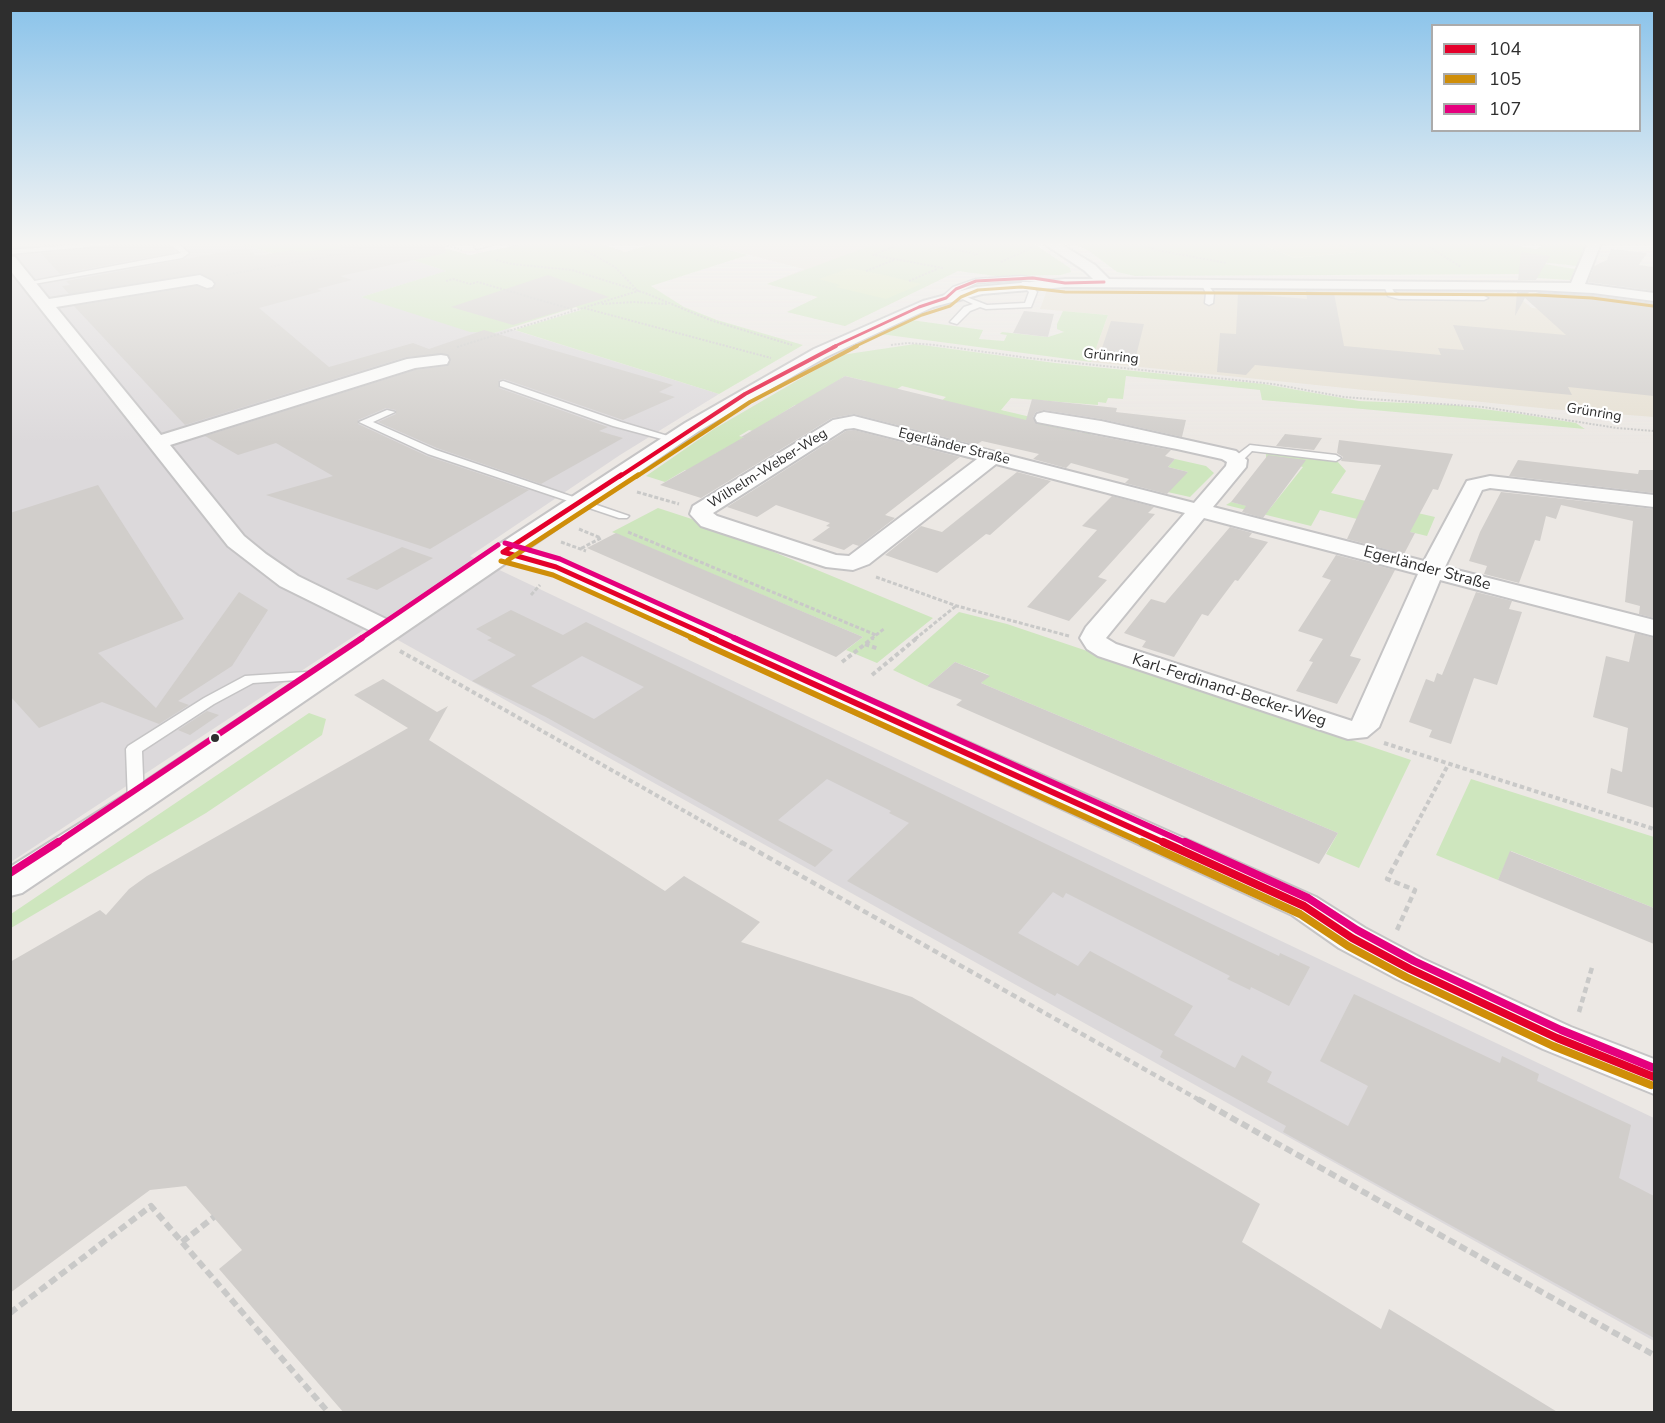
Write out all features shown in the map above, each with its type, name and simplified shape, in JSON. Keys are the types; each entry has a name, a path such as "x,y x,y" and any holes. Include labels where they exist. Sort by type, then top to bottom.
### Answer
{"street":[{"path":"48,309 219,522 258,560 289,581 382,635"},
{"path":"10,884 136,802 673,439 727,405 820,353 913,309"},
{"path":"157,443 413,363 441,360"},
{"path":"1044,418 1177,443 1229,455 1237,460 1236,467 1095,632 1093,638 1096,643"},
{"name":"Egerländer Straße","path":"849,422 1654,628"},
{"name":"Wilhelm-Weber-Weg","path":"849,422 840,424 700,514 708,521 834,562 853,563 992,457"},
{"name":"Karl-Ferdinand-Becker-Weg","path":"1096,643 1107,650 1340,728 1357,731 1364,727 1432,570 1474,485 1490,482 1654,501"},
{"path":"504,552 556,567 1283,896 1304,906 1352,938 1410,969 1557,1038 1654,1077"}],"lane":[{"path":"954,322 967,309"},
{"path":"503,384 617,424 673,439"},
{"path":"390,412 364,422 432,452 623,516"},
{"path":"1237,460 1250,448 1336,458"},
{"path":"136,802 134,749 209,701 250,679 321,675"}],"path":[{"path":"588,309 798,365"},
{"path":"683,309 728,327 820,353"},
{"path":"441,360 447,351 575,310"},
{"name":"Grünring","path":"884,346 908,343 935,345 1274,384 1344,397 1483,407 1598,425 1654,431"},
{"path":"607,483 702,511"},
{"path":"623,516 635,525 624,530 876,635"},
{"path":"574,530 577,528 601,538 580,549"},
{"path":"834,562 957,606 1096,643"},
{"path":"531,595 544,581"},
{"path":"872,675 957,606"},
{"path":"842,662 885,628"},
{"path":"382,635 420,662 1654,1355"},
{"path":"865,644 879,649"},
{"path":"1383,742 1448,765 1654,830"},
{"path":"1397,930 1415,890 1388,879 1448,765"},
{"path":"1579,1012 1593,964"},
{"path":"10,1313 150,1206 328,1413"},
{"path":"182,1242 214,1217"}],"shaded area":[{"path":"11,309 407,309 494,333 508,328 719,394 620,455 470,556 1654,1118 1654,1341 371,625 11,862"},
{"path":"792,309 879,309 845,326 787,312"},
{"path":"1045,309 1568,311 1654,329 1654,417 1550,409 1091,362 1108,315"}],"green space":[{"path":"400,309 568,309 494,333 470,332"},
{"path":"690,309 717,320 803,345 719,394 515,330 581,310"},
{"path":"792,309 879,309 845,326 787,312"},
{"path":"1063,311 1108,315 1091,362 880,334 911,320 983,330 979,339 1004,341 1007,335 1000,334 1002,332 1048,337 1064,332 1057,329"},
{"path":"915,344 1055,363 1264,384 1359,401 1454,405 1576,423 1585,429 1262,400 1260,390 1126,376 1123,399 1108,398 1106,403 1098,402 1098,405 1011,398 1001,410 1035,418 1028,424 1035,426 1043,420 1076,427 1073,431 1082,433 1085,429 1094,431 1088,437 1114,444 1107,450 1081,444 1085,440 1067,436 1058,444 1034,437 1042,431 1025,426 1022,428 985,417 978,421 971,419 968,421 948,416 952,413 939,409 948,403 941,401 946,397 902,386 885,397 879,396 889,388 875,385 866,390 856,388 866,381 845,376 819,393 828,396 818,402 810,400 801,407 795,405 771,420 782,424 777,427 782,429 771,436 749,430 739,436 761,442 755,446 744,450 730,446 715,454 721,457 694,472 685,470 665,482 646,476 714,429 841,355"},
{"path":"1266,451 1337,461 1346,471 1331,493 1435,517 1427,536 1320,510 1311,526 1226,505 1231,502 1268,511 1303,467 1266,458"},
{"path":"1175,459 1206,466 1214,473 1190,497 1154,489 1188,472 1168,467"},
{"path":"658,508 704,523 933,618 877,663 846,650 863,637 612,532"},
{"path":"959,612 1007,624 1411,760 1359,868 1326,854 1338,833 981,683 989,675 955,662 927,686 893,670"},
{"path":"309,713 326,719 322,735 206,813 11,928 11,914"},
{"path":"1471,779 1654,837 1654,908 1511,851 1498,880 1436,855"}],"building":[{"path":"77,309 261,309 329,367 413,343 429,349 484,330 673,385 659,392 675,397 623,420 504,379 499,380 499,388 608,427 599,431 623,438 541,484 437,448 378,422 396,414 396,410 386,408 358,420 358,424 427,456 529,490 430,549 266,495 333,476 276,443 238,455 205,436 415,370 447,366 451,361 447,354 406,357 185,425"},
{"path":"459,309 566,309 513,325"},
{"path":"1237,309 1337,309 1344,346 1441,355 1438,348 1464,350 1453,325 1566,335 1538,309 1654,309 1654,396 1568,387 1572,395 1255,365 1246,375 1217,372 1220,333 1236,334"},
{"path":"1024,311 1054,314 1048,337 1013,333"},
{"path":"1111,321 1144,324 1134,364 1098,360"},
{"path":"845,376 1026,420 1032,399 1117,408 1116,412 1186,420 1182,437 1101,419 1044,410 1036,412 1033,417 1037,424 1171,450 1165,456 1175,459 1168,467 1188,472 1167,494 1125,483 1129,479 1071,463 1066,468 1033,459 1039,454 982,441 976,445 854,414 832,418 701,498 660,485"},
{"path":"854,430 960,457 885,515 895,518 859,546 853,544 844,550 812,540 830,527 826,526 830,523 776,505 757,517 727,507 846,431"},
{"path":"1285,434 1322,438 1314,450 1276,446"},
{"path":"1339,440 1453,454 1438,490 1433,489 1410,532 1415,533 1404,554 1347,539 1381,465 1341,461 1343,457 1337,453"},
{"path":"1268,455 1306,460 1263,518 1242,512 1246,506 1231,502"},
{"path":"1518,460 1638,474 1639,470 1654,470 1654,493 1509,476"},
{"path":"1017,472 1051,481 990,535 986,534 937,573 885,555 921,526 942,532"},
{"path":"98,485 184,619 98,653 156,708 239,592 268,610 232,666 178,701 189,705 159,724 102,702 39,728 10,696 10,513"},
{"path":"1501,492 1654,509 1654,618 1639,614 1640,606 1625,602 1633,521 1561,505 1556,519 1546,516 1540,541 1535,540 1519,583 1484,574 1487,566 1469,561 1480,532"},
{"path":"1112,496 1154,507 1148,513 1155,514 1098,577 1107,580 1069,621 1027,607 1097,530 1082,526"},
{"path":"1230,527 1252,533 1249,537 1268,542 1208,616 1202,614 1174,657 1142,647 1146,641 1124,633 1151,599 1165,603"},
{"path":"616,533 863,637 836,657 587,548"},
{"path":"402,547 433,558 377,590 346,579"},
{"path":"1336,555 1395,570 1350,656 1361,659 1337,704 1296,691 1313,662 1309,661 1323,639 1298,631 1331,580 1322,577"},
{"path":"1476,592 1512,601 1509,609 1522,612 1497,685 1474,678 1451,744 1429,737 1432,730 1409,722 1426,679 1434,682 1437,673 1442,675"},
{"path":"511,610 563,635 586,622 1218,927 1279,956 1280,953 1310,967 1289,1006 1251,987 1250,990 1227,979 1230,976 1066,893 1063,898 1053,892 1018,933 1078,966 1090,951 1193,1006 1174,1035 1235,1068 1242,1055 1272,1072 1267,1082 1348,1126 1368,1086 1320,1061 1354,994 1500,1063 1502,1056 1539,1074 1537,1081 1631,1125 1619,1178 1654,1196 1654,1338 1283,1132 1286,1126 1160,1057 1163,1051 1057,993 1055,996 847,881 909,823 889,813 891,811 827,779 778,820 833,850 815,867 546,717 472,681 516,655 487,640 492,638 476,629","holes":["582,656 644,687 594,719 531,686"]},
{"path":"1635,633 1654,638 1654,808 1607,793 1611,768 1622,772 1628,728 1593,717 1606,656 1629,662"},
{"path":"955,662 990,676 981,683 1338,833 1319,864 956,705 962,700 927,686"},
{"path":"383,679 437,712 448,706 429,740 665,891 684,876 760,922 741,942 912,997 1260,1204 1242,1242 1381,1329 1389,1309 1559,1413 344,1413 219,1269 242,1250 186,1186 150,1190 10,1293 10,962 100,910 106,915 129,889 147,876 408,728 354,695"},
{"path":"207,711 219,715 190,735 178,730"},
{"path":"1510,851 1654,908 1654,944 1498,880"}],"transit line":[{"name":"104","path":"503,552 745,394 820,353 914,309"},
{"name":"105","path":"508,560 750,402 824,361 922,315 939,309"},
{"name":"107","path":"505,543 560,559 1308,898 1357,930 1414,961 1561,1030 1654,1068"},
{"name":"107","path":"10,873 131,795 498,545"},
{"name":"104","path":"503,552 556,567 1304,906 1352,938 1410,969 1557,1038 1654,1077"},
{"name":"105","path":"501,561 553,575 1300,914 1348,946 1406,977 1553,1046 1651,1085"}]}
